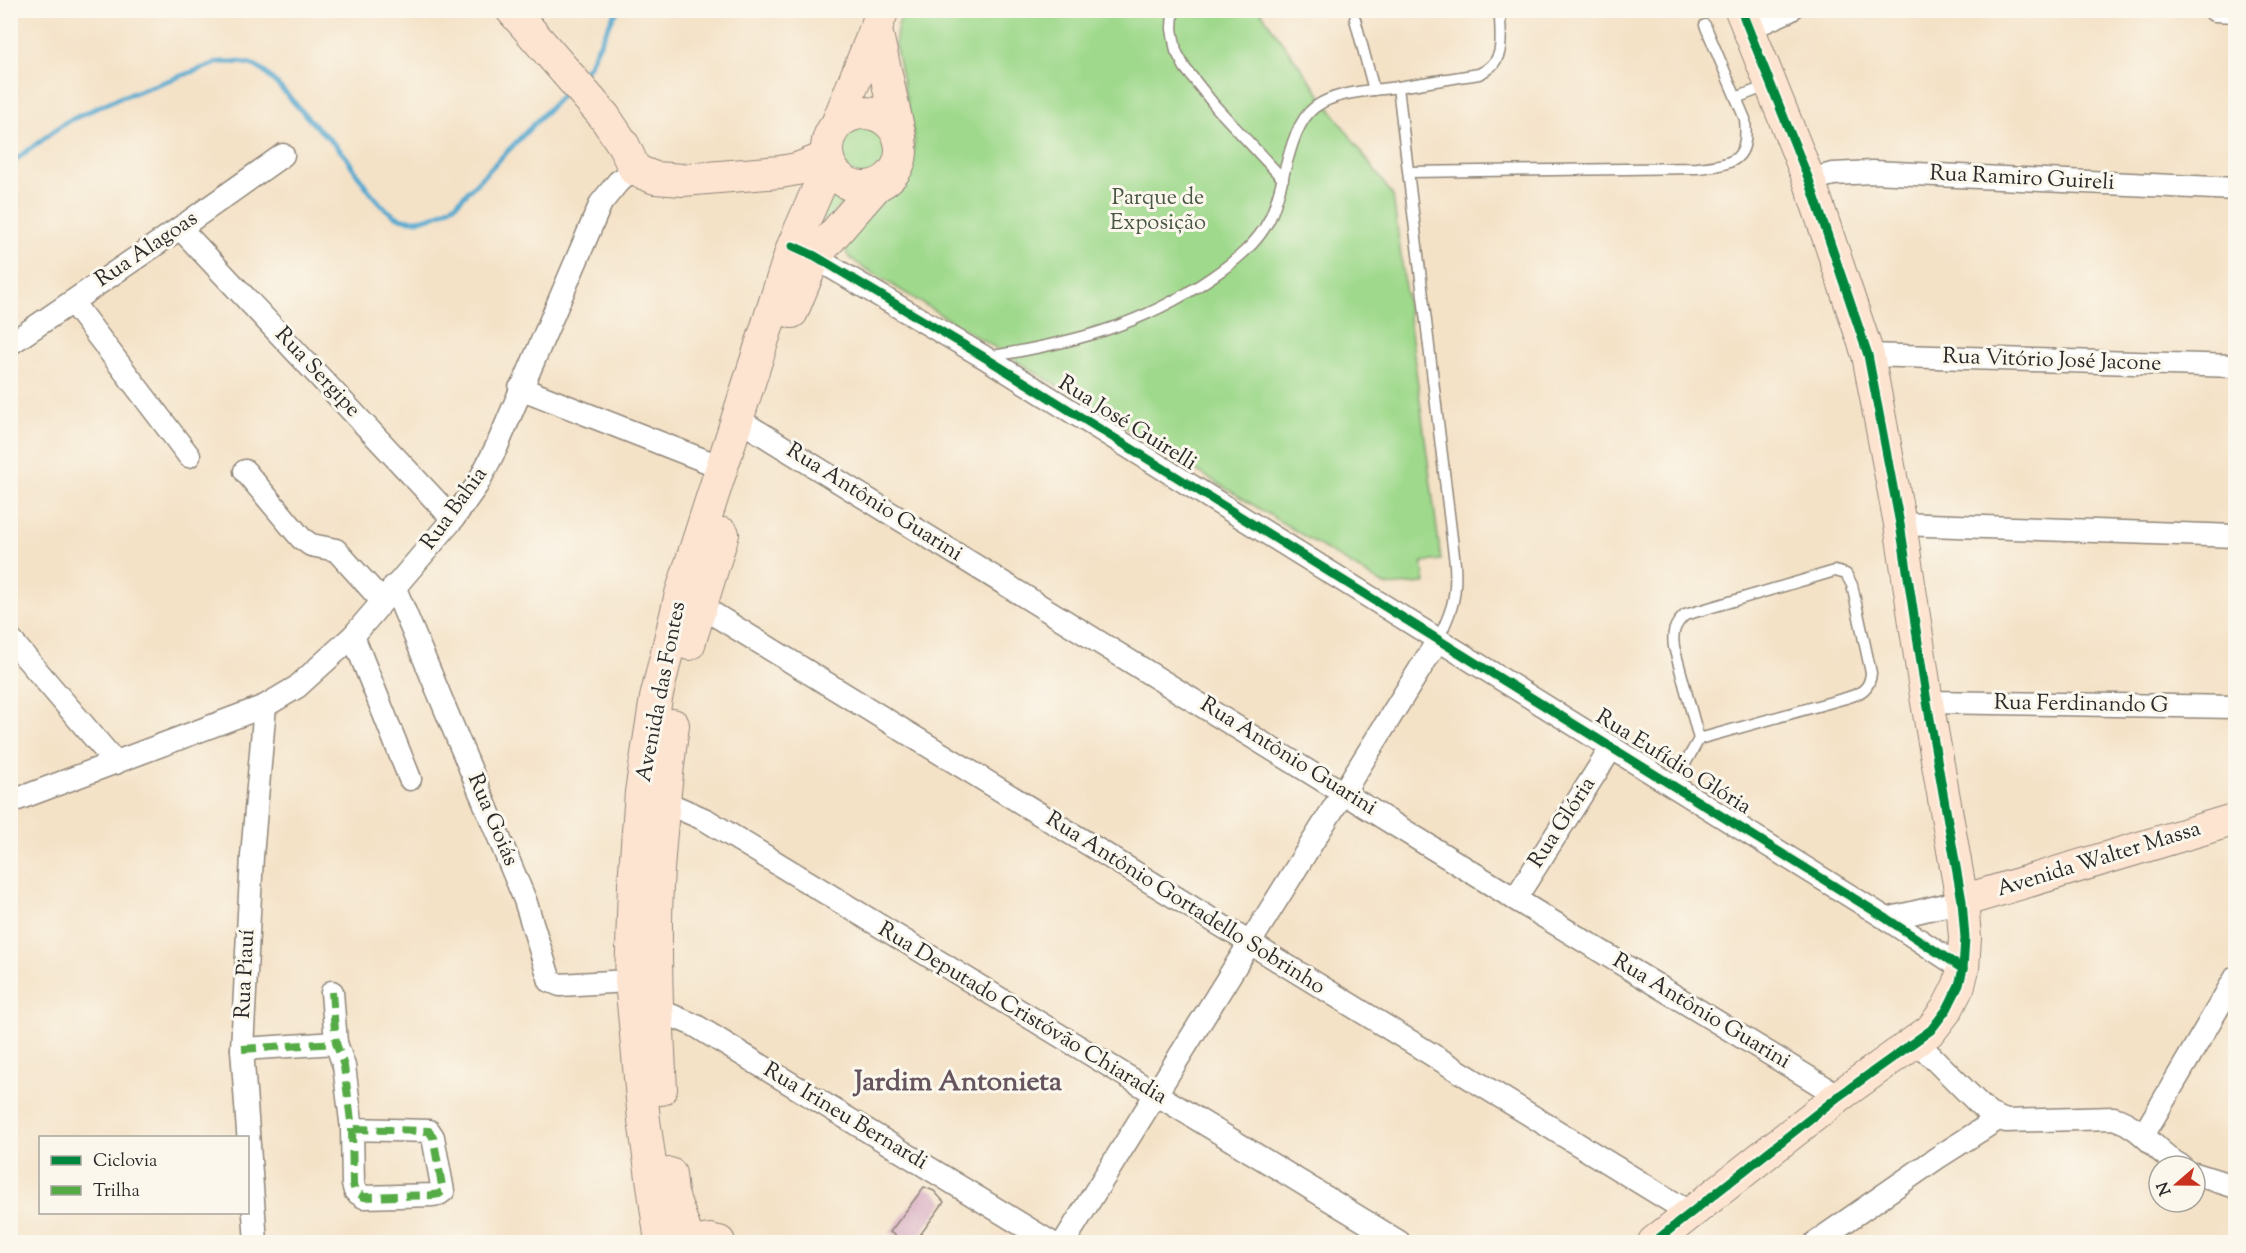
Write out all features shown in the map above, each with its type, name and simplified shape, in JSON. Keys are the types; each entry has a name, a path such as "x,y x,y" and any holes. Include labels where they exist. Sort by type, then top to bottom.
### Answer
{"main road":[{"name":"Avenida das Fontes","path":"661,1242 644,1120 645,1013 634,884 652,796 656,698 691,601 745,424 804,251 828,161 827,145 830,134 837,124 883,16"},
{"name":"Avenida das Fontes","path":"804,251 877,185 887,180 900,162 902,151 883,16"},
{"path":"520,20 604,116 624,146 635,170 656,177 683,180 780,172 828,161 835,174 844,182 866,188 877,185"},
{"path":"1653,1242 1839,1096 1931,1030 1947,1009 1959,985 1963,969 1965,938 1962,901 1927,702 1900,524 1868,355 1809,180 1744,20"},
{"path":"837,124 856,113 878,115 888,121 900,140"},
{"name":"Avenida das Fontes","path":"691,601 721,467 745,424"},
{"name":"Avenida Walter Massa","path":"1962,901 2235,819"},
{"name":"Avenida das Fontes","path":"645,1013 661,1098 670,1182 676,1207 689,1242"},
{"path":"673,1242 680,1240 689,1242"},
{"path":"696,1242 710,1240 719,1242"}],"street":[{"path":"1744,20 1790,10"},
{"path":"2215,10 2235,11"},
{"name":"Rua Alagoas","path":"10,344 283,155"},
{"name":"Rua Bahia","path":"10,802 265,706 297,687 353,636 453,519 477,485 490,460 601,203 618,182 635,170"},
{"name":"Rua Ramiro Guireli","path":"1809,180 1833,174 1873,172 2235,189"},
{"name":"Rua Sergipe","path":"180,228 453,519"},
{"name":"Rua José Guirelli","path":"804,251 984,357 1438,640"},
{"path":"72,302 189,456"},
{"name":"Rua Vitório José Jacone","path":"1868,355 2235,366"},
{"path":"520,388 721,467"},
{"name":"Rua Antônio Guarini","path":"745,424 1839,1096"},
{"path":"245,471 301,538 311,545 336,550 388,594"},
{"path":"1900,524 2235,536"},
{"name":"Rua Goiás","path":"388,594 525,900 550,981 560,985 643,980"},
{"name":"Rua Antônio Gortadello Sobrinho","path":"691,601 1690,1213"},
{"path":"353,636 410,779"},
{"path":"10,639 117,763"},
{"path":"1064,1242 1438,640"},
{"name":"Rua Eufídio Glória","path":"1438,640 1887,919 1963,969"},
{"name":"Rua Ferdinando G","path":"1927,702 2235,707"},
{"name":"Rua Piauí","path":"248,1136 242,1049 252,856 265,706"},
{"name":"Rua Glória","path":"1515,899 1612,747"},
{"name":"Rua Deputado Cristóvão Chiaradia","path":"652,796 706,820 1155,1096 1399,1242"},
{"path":"1887,919 1962,901"},
{"path":"2144,1134 2235,977"},
{"path":"332,992 336,1042 344,1066 352,1129 355,1191 364,1197 433,1195 443,1191 433,1137 429,1131 352,1129"},
{"name":"Rua Irineu Bernardi","path":"645,1013 673,1016 696,1026 1050,1242"},
{"path":"1916,1041 1989,1114 1998,1119 2006,1121 2114,1118 2130,1124 2144,1134 2163,1154"},
{"path":"242,1049 336,1042"},
{"path":"1816,1242 1937,1158 1998,1119"},
{"name":"Rua Piauí","path":"249,1146 256,1242"},
{"path":"2207,1178 2235,1187"}],"lane":[{"path":"1173,10 1172,29 1176,51 1185,68 1216,107 1283,179"},
{"path":"984,357 1050,346 1104,332 1155,311 1190,292 1226,267 1254,243 1269,221 1298,129 1313,109 1336,97 1479,74 1490,69 1497,61 1501,50 1500,14"},
{"path":"1354,20 1374,90"},
{"path":"1409,172 1697,168 1723,165 1736,160 1742,151 1746,135 1745,119 1705,25"},
{"path":"1736,98 1770,84"},
{"path":"1398,87 1455,574 1455,598 1451,613 1438,640"},
{"path":"1673,785 1699,739 1672,636 1678,622 1685,615 1835,571 1846,574 1852,585 1871,673 1866,689 1846,698 1699,739"}],"green space":[{"name":"Parque de Exposição","path":"904,11 1260,11 1393,196 1441,560 1422,562 1425,583 1386,586 849,257 842,246 852,225 892,195 902,182 913,160 914,136 895,44 898,25"},
{"path":"859,127 869,127 881,134 888,146 888,156 881,168 869,175 859,175 844,164 840,156 840,146 851,131"},
{"path":"829,185 850,197 816,227"}],"building":[{"path":"924,1187 934,1191 944,1202 915,1242 905,1242 890,1232"}],"waterway":[{"path":"580,76 588,67 613,17 619,10"},
{"path":"10,164 66,122 116,99 220,62 242,63 256,66 277,84 342,152 384,208 400,218 415,220 437,215 456,204 568,89"}],"marked path":[{"path":"332,992 336,1043 344,1066 352,1129 355,1191 364,1197 433,1195 443,1191 433,1137 429,1131 352,1129"},
{"path":"242,1049 336,1043"}],"cycle path":[{"path":"1654,1242 1839,1096 1931,1030 1947,1009 1959,985 1963,969 1965,938 1962,901 1927,702 1900,524 1868,355 1809,180 1741,10"},
{"path":"793,246 815,256 984,357 1887,919 1963,969"}],"district":[{"name":"Jardim Antonieta","path":"958,1083"}]}
